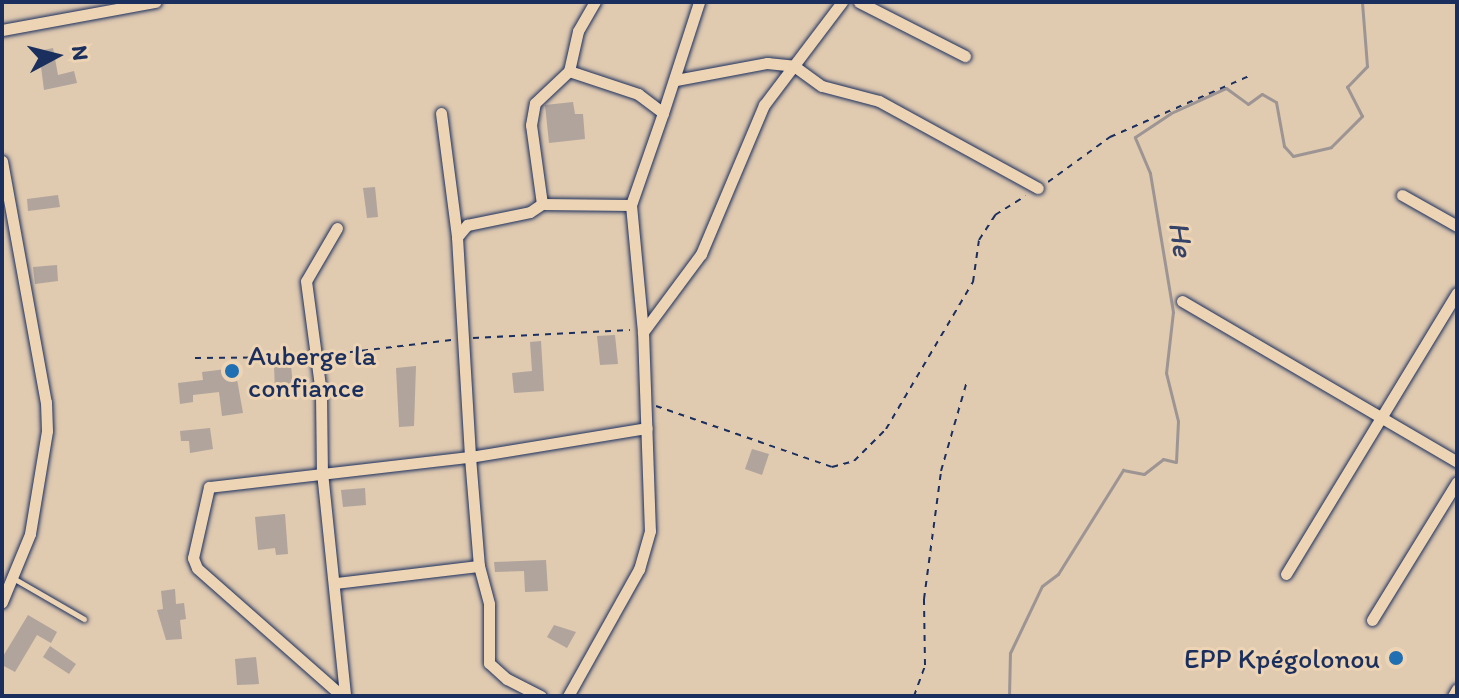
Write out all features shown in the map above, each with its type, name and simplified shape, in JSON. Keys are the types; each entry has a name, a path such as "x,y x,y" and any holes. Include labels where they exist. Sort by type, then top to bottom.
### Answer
{"street":[{"path":"2,30 155,2"},
{"path":"542,204 531,125 535,103 569,71 578,31 595,2"},
{"path":"568,696 639,569 646,544 647,428 643,332 631,205 676,80 699,2"},
{"path":"643,332 701,254 764,105 816,43 830,11 842,2"},
{"path":"859,2 965,56"},
{"path":"676,80 767,63 794,66 822,86 879,101 1038,188"},
{"path":"569,71 638,94 663,113"},
{"path":"441,113 457,237 479,566 489,604 489,663 507,679 541,696"},
{"path":"2,161 47,431 30,534 2,602"},
{"path":"1402,195 1457,226"},
{"path":"457,237 467,225 530,212 542,204 631,205"},
{"path":"337,228 306,281 344,696"},
{"path":"1286,574 1457,293"},
{"path":"1182,301 1457,462"},
{"path":"344,696 207,581 193,558 207,493 214,483 470,457 647,428"},
{"path":"1372,620 1457,482"},
{"path":"336,583 479,566"},
{"path":"2,569 13,578"},
{"path":"1453,696 1457,689"}],"lane":[{"path":"13,578 84,619"}],"path":[{"path":"644,402 832,467 854,461 886,429 973,282 979,240 995,215 1079,164 1110,137 1251,75"},
{"path":"195,358 315,357 464,338 599,328 643,332"},
{"path":"914,696 925,665 924,599 941,471 967,381"}],"building":[{"path":"53,48 58,75 74,71 77,83 44,90 39,51"},
{"path":"573,102 575,114 583,114 585,139 549,143 545,105"},
{"path":"375,187 378,217 367,218 363,188"},
{"path":"58,195 60,207 28,211 27,199"},
{"path":"57,265 58,281 35,284 33,267"},
{"path":"615,335 618,364 600,365 597,336"},
{"path":"541,341 544,391 514,393 512,373 532,371 530,342"},
{"path":"291,364 293,390 275,391 274,365"},
{"path":"416,366 414,426 399,427 396,368"},
{"path":"235,368 243,413 222,416 219,392 193,395 193,402 180,404 178,383 203,380 202,372"},
{"path":"210,428 213,449 190,453 189,441 181,441 180,431"},
{"path":"752,449 769,454 762,475 745,469"},
{"path":"365,488 366,505 343,507 341,490"},
{"path":"285,514 288,554 276,555 275,548 258,550 255,517"},
{"path":"546,560 548,591 525,592 524,571 495,572 494,562"},
{"path":"175,589 176,604 184,603 186,619 180,620 182,639 166,640 157,610 163,609 161,591"},
{"path":"28,615 57,632 51,643 37,635 15,672 2,665 2,658"},
{"path":"554,625 576,632 567,648 547,637"},
{"path":"50,646 76,664 69,674 43,657"},
{"path":"256,657 259,684 237,685 235,659"}],"waterway":[{"name":"He","path":"1009,696 1010,653 1042,586 1058,574 1123,470 1144,474 1163,459 1176,462 1178,421 1166,373 1173,312 1150,173 1135,137 1171,113 1226,88 1248,104 1262,94 1276,102 1284,146 1293,156 1331,147 1362,116 1347,87 1367,66 1362,2"}],"place":[{"name":"Auberge la confiance","path":"232,371"},
{"name":"EPP Kpégolonou","path":"1396,658"}]}
